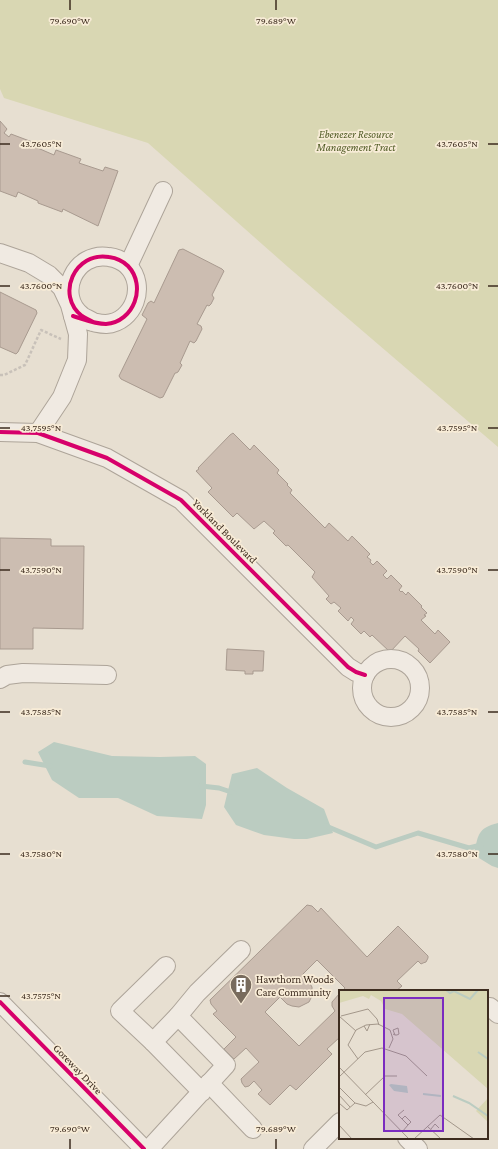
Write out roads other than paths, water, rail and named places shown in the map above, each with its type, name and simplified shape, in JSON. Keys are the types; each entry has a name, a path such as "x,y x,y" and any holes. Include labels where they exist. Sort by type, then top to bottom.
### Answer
{"street":[{"path":"128,266 163,191"},
{"path":"0,253 28,263 49,275 62,288 68,288"},
{"path":"38,433 62,397 77,360 78,334 73,316 70,305 68,288 77,268 88,259 102,256 116,258 128,266 135,276 138,289 136,302 129,312 118,320 106,324 73,316"},
{"path":"68,288 74,306 82,316 93,322"},
{"name":"Yorkland Boulevard","path":"0,432 38,433 107,458 181,500 348,667 365,675"},
{"path":"0,679 7,675 23,673 107,675"},
{"path":"153,1042 178,1016 197,993 241,950"},
{"path":"166,966 120,1011 153,1042 253,1128"},
{"name":"Goreway Drive","path":"0,1002 144,1149"},
{"path":"488,1007 498,1014"},
{"path":"149,1149 226,1065 178,1016"},
{"path":"313,1149 339,1123"},
{"path":"408,1139 418,1149"}],"waterway":[{"path":"25,762 50,766"},
{"path":"201,786 219,788 234,793"},
{"path":"326,826 376,847 418,833 469,848 481,845"}],"place":[{"name":"Hawthorn Woods Care Community","path":"241,1004"}],"park label":[{"name":"Ebenezer Resource Management Tract","path":"356,140"}]}
